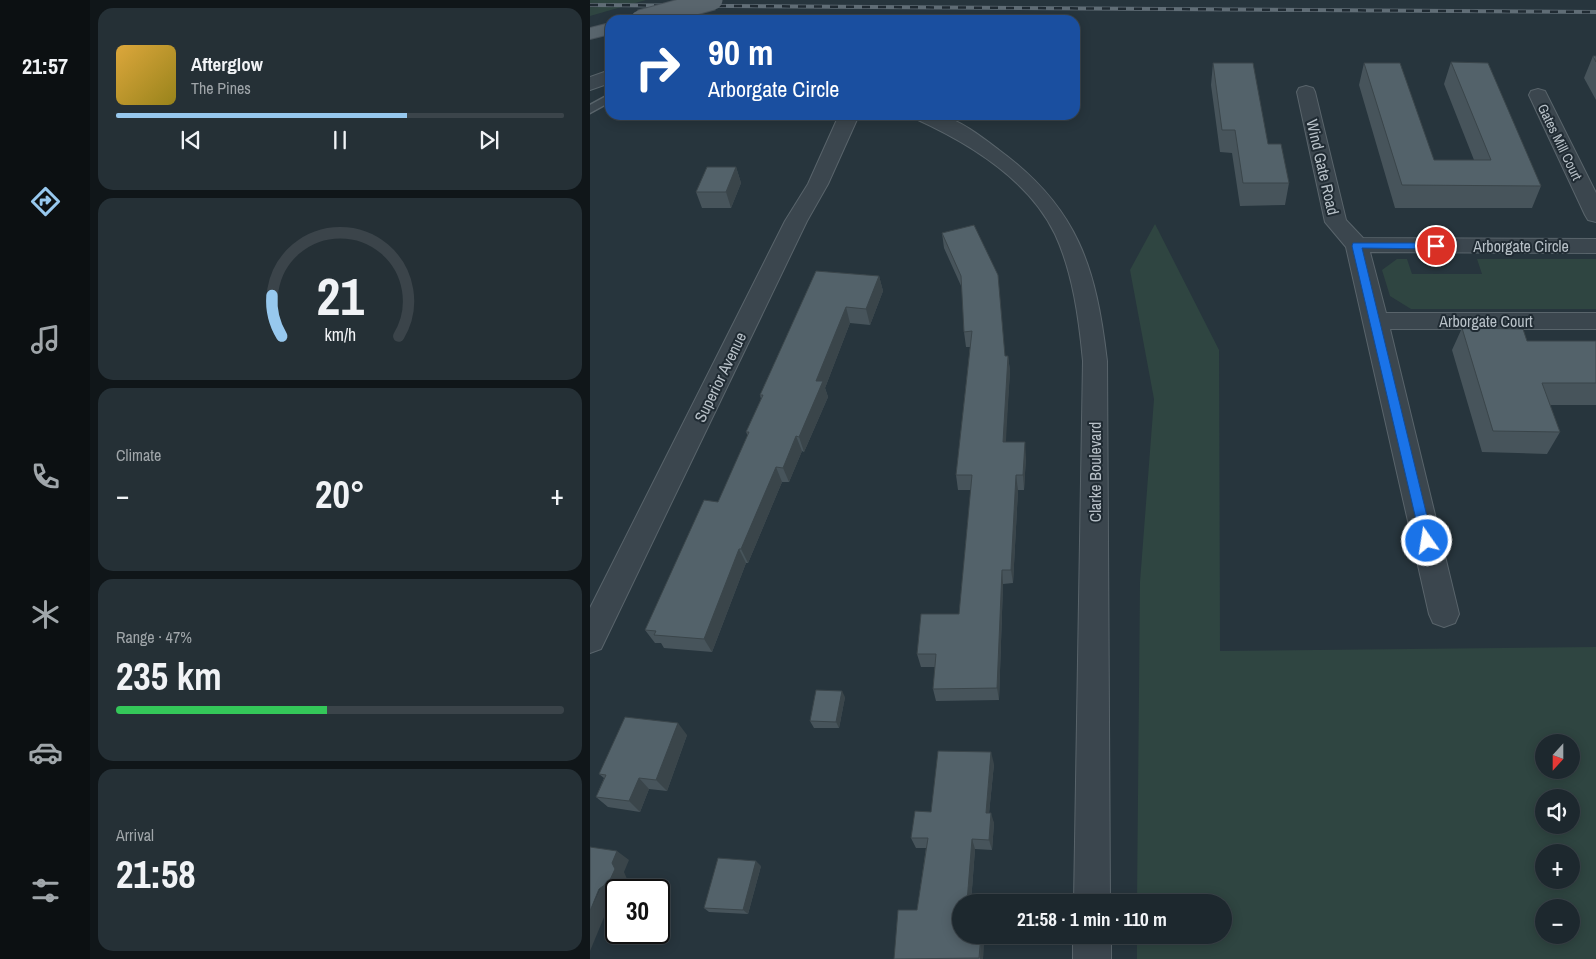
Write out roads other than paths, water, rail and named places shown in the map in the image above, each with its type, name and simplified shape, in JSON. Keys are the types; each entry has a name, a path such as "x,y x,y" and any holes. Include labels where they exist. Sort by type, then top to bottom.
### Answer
{"main road":[{"path":"658,15 713,0"}],"street":[{"path":"590,84 605,78"},
{"name":"Wind Gate Road","path":"1306,92 1336,222 1356,246 1376,321 1444,614"},
{"name":"Gates Mill Court","path":"1538,95 1596,216"},
{"name":"Superior Avenue","path":"590,639 796,221 818,184 847,120"},
{"name":"Clarke Boulevard","path":"933,120 975,142 1007,164 1038,195 1065,234 1081,279 1092,323 1096,361 1092,894"},
{"name":"Arborgate Circle","path":"1356,246 1596,246"},
{"name":"Arborgate Court","path":"1376,321 1596,321"},
{"path":"1092,944 1092,959"}],"lane":[{"path":"590,110 605,100"}],"railway":[{"path":"590,5 1596,12"}]}
